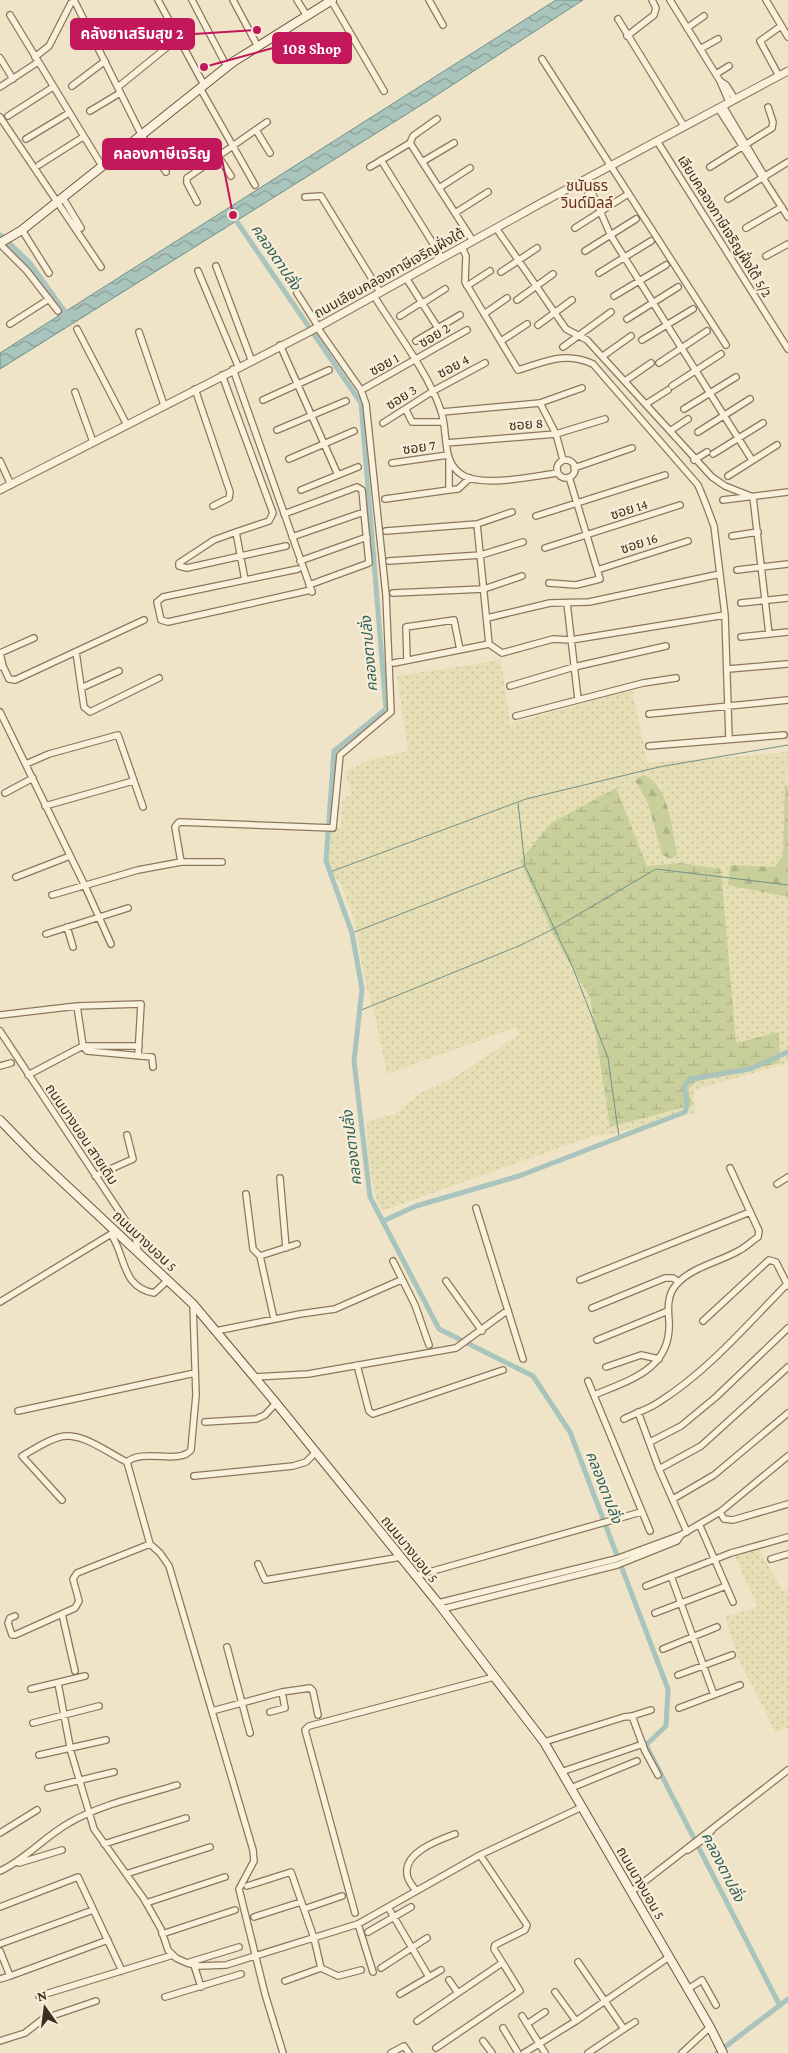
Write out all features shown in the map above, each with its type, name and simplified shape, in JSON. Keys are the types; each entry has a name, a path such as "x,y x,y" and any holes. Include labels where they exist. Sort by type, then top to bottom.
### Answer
{"main road":[{"path":"0,243 14,236 61,200 227,67 257,45 331,0"},
{"name":"ถนนบางบอน 5","path":"0,1120 113,1233 138,1252 193,1304 276,1403 440,1606 544,1742 710,2027 723,2053"}],"street":[{"path":"158,0 232,146 255,185"},
{"path":"192,0 227,67"},
{"path":"233,0 257,45"},
{"path":"297,0 307,16"},
{"path":"331,0 384,91"},
{"path":"429,0 443,25"},
{"path":"627,36 654,15 656,8 652,0"},
{"path":"678,0 671,2 720,81 726,104 744,146 788,217"},
{"path":"766,0 788,37"},
{"path":"0,87 37,60 50,46 72,2"},
{"path":"72,2 142,134 166,172"},
{"path":"10,15 102,166"},
{"path":"687,28 704,16"},
{"path":"618,19 684,126"},
{"path":"779,76 760,41 781,26"},
{"path":"700,49 718,39"},
{"path":"90,112 119,90 166,48"},
{"path":"0,58 13,79"},
{"path":"542,59 726,345"},
{"path":"72,86 104,61"},
{"path":"716,74 729,66"},
{"name":"ถนนเลียบคลองภาษีเจริญฝั่งใต้","path":"0,490 251,359 315,328 583,180 788,72"},
{"path":"8,116 54,87"},
{"path":"710,167 772,128 773,122 768,107"},
{"path":"26,139 68,113"},
{"path":"0,117 48,190 61,200 81,228"},
{"path":"370,167 410,143 413,136 437,119"},
{"path":"197,202 186,180 268,122"},
{"path":"256,130 270,153"},
{"path":"39,165 83,137"},
{"name":"เลียบคลองภาษีเจริญฝั่งใต้ 5/2","path":"657,141 788,350"},
{"path":"410,143 473,241"},
{"path":"422,162 454,143"},
{"path":"218,156 231,176"},
{"path":"381,160 442,258"},
{"path":"728,199 788,162"},
{"path":"438,188 470,168"},
{"path":"583,180 624,258 752,460"},
{"path":"455,213 488,192"},
{"path":"305,197 321,196 414,361 433,391 442,412 449,458 449,490"},
{"path":"575,228 600,210 625,196"},
{"path":"61,200 101,267"},
{"path":"746,228 782,207"},
{"path":"585,251 636,219"},
{"path":"496,228 566,329 572,334 581,334 603,356 712,478 725,486 753,497"},
{"path":"22,230 49,273"},
{"path":"598,273 651,241"},
{"path":"0,243 27,271 58,311"},
{"path":"766,256 788,244"},
{"path":"462,247 466,256 465,282 518,370 561,358 578,357 593,364 698,484 714,526 725,615 729,739"},
{"path":"501,272 536,248"},
{"path":"614,296 666,265"},
{"path":"216,266 251,359"},
{"path":"198,271 236,368 292,538 311,589"},
{"path":"467,286 490,271"},
{"path":"517,300 553,274"},
{"path":"407,277 438,328"},
{"path":"627,319 678,287"},
{"path":"400,316 445,289"},
{"path":"182,862 175,827 178,822 330,829 340,756 391,712 392,709 386,595 366,404 361,390 315,328 297,294"},
{"path":"484,314 507,298"},
{"path":"10,324 49,299"},
{"path":"538,325 572,300"},
{"path":"642,340 693,309"},
{"path":"563,347 611,312"},
{"path":"416,341 460,315"},
{"path":"501,341 527,324"},
{"path":"77,329 127,425"},
{"name":"ซอย 2","path":"414,361 467,330"},
{"path":"659,362 707,331"},
{"path":"139,332 164,406"},
{"path":"603,356 631,336"},
{"path":"280,345 338,475"},
{"path":"646,404 722,354"},
{"name":"ซอย 1","path":"365,388 414,361"},
{"name":"ซอย 4","path":"433,391 485,362"},
{"path":"625,381 651,363"},
{"path":"263,400 329,370"},
{"path":"222,375 273,513 269,521 214,540 178,564 180,568 187,568 286,546"},
{"path":"684,409 736,377"},
{"path":"442,412 540,402 582,388"},
{"path":"195,389 230,492 229,498 213,506"},
{"name":"ซอย 3","path":"383,423 433,391"},
{"path":"75,392 93,442"},
{"path":"698,432 750,399"},
{"path":"277,430 346,401"},
{"path":"540,402 556,434 563,460"},
{"path":"406,410 412,422 443,422"},
{"name":"ซอย 8","path":"446,444 556,434 605,419"},
{"path":"670,431 688,419"},
{"path":"694,460 763,423"},
{"path":"289,459 354,431"},
{"path":"728,476 777,445"},
{"path":"549,583 576,585 600,579 569,476 574,468 632,448"},
{"path":"449,458 456,470 480,482 558,473 562,476 569,476"},
{"name":"ซอย 7","path":"392,463 449,458"},
{"path":"563,460 572,462 574,468"},
{"path":"558,473 557,467 563,460"},
{"path":"0,461 11,485"},
{"path":"302,490 358,466"},
{"path":"536,516 665,475"},
{"path":"385,499 458,489 470,478"},
{"path":"284,514 357,488 362,490 370,561 311,589 168,622 161,620 157,605 159,599 298,569"},
{"path":"723,500 788,492"},
{"path":"753,497 769,634"},
{"name":"ซอย 14","path":"545,548 680,506"},
{"path":"292,538 364,512"},
{"path":"386,531 477,524 512,512"},
{"path":"477,524 489,644"},
{"path":"236,532 245,580"},
{"path":"732,536 758,532"},
{"path":"300,561 367,538"},
{"name":"ซอย 16","path":"597,570 688,540"},
{"path":"389,561 481,555 523,542"},
{"path":"737,570 788,564"},
{"path":"487,618 550,602 589,602 720,574"},
{"path":"393,593 484,589 522,576"},
{"path":"741,603 788,598"},
{"path":"567,603 578,699"},
{"path":"394,663 489,644 502,653 552,639 571,640 725,615"},
{"path":"34,638 2,651 0,654 2,666 8,679 14,680 144,620"},
{"path":"407,660 406,627 454,620 460,650"},
{"path":"741,637 788,632"},
{"path":"510,686 574,667 666,646"},
{"path":"76,652 84,707 90,712 159,678"},
{"path":"728,670 787,664"},
{"path":"81,688 119,671"},
{"path":"516,716 643,683 676,678"},
{"path":"649,714 788,700"},
{"path":"0,712 85,886 111,944"},
{"path":"26,764 49,754 118,735 143,807"},
{"path":"649,746 784,735"},
{"path":"5,793 33,778"},
{"path":"45,806 133,781"},
{"path":"16,877 70,856"},
{"path":"52,895 138,870 182,862 222,862"},
{"path":"46,934 128,908"},
{"path":"67,927 73,947"},
{"path":"0,1015 77,1006 141,1004 138,1056"},
{"path":"77,1006 83,1046 91,1053 152,1057 153,1067"},
{"name":"ถนนบางบอน สายเดิม","path":"0,1031 135,1235 138,1252"},
{"path":"28,1075 83,1046 139,1046"},
{"path":"0,1066 11,1063"},
{"path":"95,1176 133,1159 127,1136"},
{"path":"594,1396 637,1377 659,1359 667,1348 670,1334 668,1305 674,1287 684,1276 741,1250 758,1237 759,1231 730,1168"},
{"path":"777,1184 788,1177"},
{"path":"280,1178 286,1248"},
{"path":"246,1194 253,1249 260,1256 274,1319"},
{"path":"476,1208 523,1359"},
{"path":"580,1280 750,1212"},
{"path":"0,1302 113,1233 124,1270 140,1289 154,1293 168,1280"},
{"path":"260,1256 297,1244"},
{"path":"624,1419 659,1403 682,1386 788,1285 776,1262 769,1260 703,1320"},
{"path":"393,1262 416,1305 429,1345"},
{"path":"592,1308 665,1278 673,1278 679,1282"},
{"path":"216,1331 335,1309 402,1280"},
{"path":"446,1281 482,1330"},
{"path":"127,1462 134,1458 181,1456 188,1453 196,1408 193,1304"},
{"path":"255,1378 308,1374 456,1348 508,1310"},
{"path":"597,1340 668,1311"},
{"path":"650,1442 681,1426 788,1328"},
{"path":"606,1367 641,1355 649,1355 659,1359"},
{"path":"357,1366 369,1411 373,1414 504,1370"},
{"path":"659,1469 701,1446 788,1367"},
{"path":"18,1411 195,1373"},
{"path":"588,1381 650,1531"},
{"path":"205,1422 256,1419 265,1415 276,1403"},
{"path":"638,1412 659,1469 673,1499 684,1534"},
{"path":"673,1499 714,1475 788,1413"},
{"path":"62,1500 22,1456 55,1438 70,1436 83,1440 127,1462 149,1542 169,1566 254,1855 254,1861 239,1889 255,1955 283,2053"},
{"path":"194,1476 293,1466 306,1462 316,1452"},
{"path":"440,1606 616,1562 684,1534 700,1526 720,1512 788,1456"},
{"path":"720,1512 724,1519 733,1520 788,1504"},
{"path":"415,1576 641,1512"},
{"path":"700,1526 733,1602"},
{"path":"646,1586 714,1559 788,1537"},
{"path":"16,1616 10,1618 8,1623 12,1634 15,1635 62,1614 78,1605 73,1579 77,1572 149,1542"},
{"path":"771,1559 788,1554"},
{"path":"258,1564 265,1580 401,1557"},
{"path":"672,1576 714,1695"},
{"path":"655,1613 726,1586"},
{"path":"62,1614 75,1671"},
{"path":"663,1649 717,1627"},
{"path":"227,1647 250,1733"},
{"path":"678,1675 732,1655"},
{"path":"31,1689 85,1676"},
{"path":"355,1913 305,1730 318,1719 494,1677"},
{"path":"58,1683 70,1748 94,1829 146,1903 168,1950 173,1955 194,1965 213,1967 226,1965 358,1924 480,1855 582,1807"},
{"path":"679,1708 740,1685"},
{"path":"212,1711 282,1692 310,1688 318,1719"},
{"path":"270,1712 285,1708 282,1692"},
{"path":"33,1723 99,1706"},
{"path":"544,1742 651,1710"},
{"path":"632,1716 658,1775"},
{"path":"39,1755 106,1740"},
{"path":"561,1772 643,1744"},
{"path":"571,1788 637,1761"},
{"path":"631,1892 788,1770"},
{"path":"48,1788 114,1772"},
{"path":"14,1865 68,1823 90,1813 177,1785"},
{"path":"0,1833 37,1810"},
{"path":"104,1844 186,1818"},
{"path":"416,1891 407,1876 408,1864 426,1845 455,1834"},
{"path":"126,1874 210,1847"},
{"path":"0,1871 62,1850"},
{"path":"436,2048 520,1993 494,1949 495,1945 525,1930 526,1925 480,1855"},
{"path":"246,1886 291,1872 314,1938 321,1968"},
{"path":"0,1907 78,1877 122,1971"},
{"path":"146,1903 225,1877"},
{"path":"304,1909 342,1896"},
{"path":"254,1917 301,1902"},
{"path":"388,1907 429,1977"},
{"path":"368,1932 411,1907"},
{"path":"0,1944 93,1910"},
{"path":"162,1934 235,1910"},
{"path":"358,1924 372,1972"},
{"path":"381,1968 427,1938"},
{"path":"0,1979 108,1940"},
{"path":"187,1963 238,1947"},
{"path":"0,1951 10,1976"},
{"path":"39,1996 173,1955"},
{"path":"524,2053 576,2021 669,1957"},
{"path":"578,1962 624,2029"},
{"path":"417,2021 502,1963"},
{"path":"194,1965 200,1987"},
{"path":"286,1981 321,1968 338,1976 361,1970"},
{"path":"400,1994 441,1970"},
{"path":"165,1997 240,1974"},
{"path":"449,1980 458,1993"},
{"path":"688,1989 702,1980 716,2005"},
{"path":"555,1992 576,2021"},
{"path":"0,2041 25,2033 43,2019 96,2001"},
{"path":"527,2024 545,2012"},
{"path":"522,2016 545,2053"},
{"path":"588,2053 636,2022"},
{"path":"682,2053 710,2027"},
{"path":"503,2028 518,2053"},
{"path":"483,2041 492,2053"},
{"path":"391,2053 404,2046 409,2053"}],"shaded area":[{"path":"501,660 510,724 632,690 648,763 788,752 783,856 775,867 730,865 728,884 788,897 788,1063 694,1090 695,1113 606,1135 593,1136 382,1211 375,1195 368,1155 367,1121 395,1114 422,1092 455,1077 519,1035 517,1027 387,1074 376,1021 364,977 356,925 341,884 333,875 327,860 329,827 341,828 342,799 352,794 345,772 369,760 408,751 397,676","holes":["635,782 659,785 669,811 677,854 656,835 648,803","520,861 647,866 681,863 721,869 736,1043 780,1063 695,1082 689,1089 692,1105 610,1127 590,998 555,938"]},
{"path":"759,1550 783,1591 788,1590 788,1728 776,1733 739,1660 725,1617 758,1607 734,1555"}],"green space":[{"path":"643,775 659,787 668,808 677,854 672,859 662,855 648,803 635,781"},
{"path":"785,785 788,786 788,897 728,885 730,865 775,867 783,855"},
{"path":"616,788 647,866 681,863 721,869 736,1043 779,1032 780,1063 695,1082 689,1089 692,1105 610,1127 590,998 555,938 520,861 551,823"}],"water":[{"path":"556,0 583,0 426,102 0,369 0,353"}],"waterway":[{"name":"คลองตาปลั่ง","path":"233,216 361,403 386,709 334,751 326,861 352,933 362,989 354,1061 370,1197 439,1329 533,1376 570,1432 668,1689 666,1726 646,1745 780,2006"},
{"path":"0,237 28,264 67,318"},
{"path":"330,872 526,799 659,767 788,745"},
{"path":"518,803 525,866 573,968 608,1058 619,1137"},
{"path":"352,933 524,866"},
{"path":"359,1011 521,945 555,928 656,869 788,885"},
{"path":"383,1221 416,1206 519,1176 685,1112 687,1105 684,1086 690,1079 750,1069 788,1052"},
{"path":"717,2053 788,1999"}],"place":[{"name":"คลังยาเสริมสุข 2","path":"257,30"},
{"name":"108 Shop","path":"204,67"},
{"name":"คลองภาษีเจริญ","path":"233,215"}],"district":[{"name":"ชนันธร วินด์มิลล์","path":"587,194"}]}
